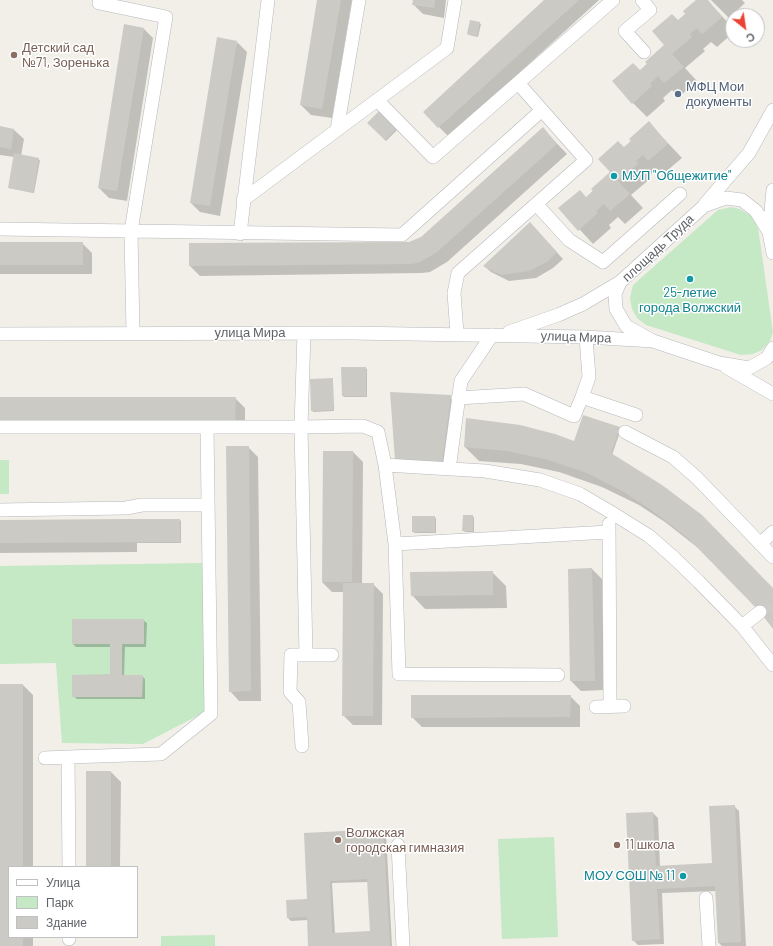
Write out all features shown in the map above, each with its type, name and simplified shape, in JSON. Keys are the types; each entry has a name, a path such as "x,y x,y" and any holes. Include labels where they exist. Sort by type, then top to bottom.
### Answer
{"street":[{"path":"100,0 99,3 166,17 131,231 133,333"},
{"path":"240,234 268,0"},
{"path":"337,130 359,0"},
{"path":"243,200 447,48 455,0"},
{"path":"377,100 433,157 613,0"},
{"path":"642,0 650,10 625,31 644,52"},
{"path":"457,334 454,293 458,273 537,205 586,160 518,83"},
{"path":"0,229 240,234 402,235 542,110"},
{"path":"704,206 749,153 773,110"},
{"path":"769,232 773,190"},
{"path":"537,205 569,240 603,262 680,194"},
{"name":"площадь Труда","path":"773,252 769,232 756,211 742,200 726,198 704,206 620,282 616,294 616,309 626,326 653,341 719,364 749,368 767,358 773,348"},
{"name":"улица Мира","path":"496,335 558,315 583,304 620,282"},
{"path":"304,333 301,427 306,655"},
{"name":"улица Мира","path":"0,334 457,334 586,337 653,341"},
{"path":"449,469 461,381 496,335"},
{"path":"458,398 524,394 574,416 589,377 586,337"},
{"path":"719,364 773,394"},
{"path":"582,397 636,415"},
{"path":"0,427 362,426 378,432 385,465 395,544 399,674 558,675"},
{"path":"45,758 161,754 211,714 207,427"},
{"path":"625,432 673,457 697,478 773,557"},
{"path":"385,465 485,470 540,480 580,494 609,510 649,536 672,556 742,626 773,665"},
{"path":"0,510 126,508 142,505 208,505"},
{"path":"609,510 610,706"},
{"path":"395,544 609,532"},
{"path":"760,544 773,532"},
{"path":"742,626 760,612"},
{"path":"302,746 299,702 290,692 291,655 332,655"},
{"path":"596,707 624,706"},
{"path":"68,757 69,866"},
{"path":"398,845 403,946"},
{"path":"706,898 709,946"}],"green space":[{"path":"731,207 740,209 751,216 758,228 773,332 770,341 762,350 753,354 741,355 646,325 637,318 632,309 630,298 633,285 718,210"},
{"path":"0,460 9,460 9,494 0,494"},
{"path":"203,563 205,712 143,744 62,743 56,663 0,664 0,566"},
{"path":"554,837 558,937 502,939 498,839"},
{"path":"215,935 215,946 161,946 161,936"}],"building":[{"path":"317,0 341,0 322,109 300,105"},
{"path":"413,0 435,0 434,8 412,5"},
{"path":"544,0 579,0 438,128 423,112"},
{"path":"696,0 708,0 722,17 702,34 697,28 690,34 692,37 672,54 684,67 664,83 658,76 650,84 652,86 632,104 612,81 633,63 640,70 647,64 645,62 664,45 652,31 672,14 678,20 685,14 683,11"},
{"path":"470,20 480,22 477,36 467,34"},
{"path":"124,24 144,28 117,191 98,188"},
{"path":"217,37 237,41 210,206 190,203"},
{"path":"380,110 397,128 385,140 367,123"},
{"name":"МУП \"Общежитие\"","path":"649,121 668,144 648,161 643,155 636,161 638,164 618,181 630,194 610,211 604,204 596,211 598,213 578,231 558,208 580,190 586,197 593,191 591,189 610,172 598,159 618,141 624,147 631,141 629,139"},
{"path":"0,126 14,129 11,149 0,147"},
{"path":"543,127 557,144 437,252 420,262 412,264 189,266 189,243 409,242 421,237"},
{"path":"14,153 39,158 33,193 8,188"},
{"path":"530,222 557,252 547,262 529,271 501,275 483,266"},
{"path":"0,242 83,242 83,265 0,265"},
{"path":"341,367 366,367 366,396 342,396"},
{"path":"333,378 333,410 311,411 310,379"},
{"path":"390,392 451,395 442,463 395,460"},
{"path":"0,397 236,397 235,421 0,421"},
{"path":"583,415 620,427 611,453 662,485 702,515 773,588 773,629 760,612 688,538 650,509 624,492 587,473 545,459 507,451 464,447 466,418 520,425 555,434 574,441"},
{"path":"226,446 249,446 251,691 229,692"},
{"path":"323,451 353,451 352,582 322,582"},
{"path":"463,515 473,515 473,531 462,531"},
{"path":"412,516 435,516 435,532 412,532"},
{"path":"180,519 180,542 0,543 0,520"},
{"path":"592,568 595,681 570,681 568,569"},
{"path":"493,571 493,595 411,596 410,572"},
{"path":"343,583 374,583 373,716 342,716"},
{"path":"72,619 144,619 144,644 122,644 122,675 143,675 142,697 72,697 72,675 110,674 110,644 72,644"},
{"path":"0,684 23,684 23,866 8,866 8,938 23,938 23,946 0,946"},
{"path":"411,695 571,695 570,717 411,718"},
{"path":"86,771 111,771 111,866 86,866"},
{"name":"МОУ СОШ № 11","path":"735,805 741,942 718,943 715,886 657,889 660,939 632,941 626,813 653,812 656,866 712,863 709,806"},
{"path":"383,829 390,946 308,946 307,917 287,918 286,900 307,899 304,833","holes":["367,879 370,931 332,933 330,881"]}],"tunnel":[{"path":"760,612 773,601"}],"place":[{"name":"Детский сад №71, Зоренька","path":"14,55"},
{"name":"МФЦ Мои документы","path":"678,94"},
{"name":"МУП \"Общежитие\"","path":"614,176"},
{"name":"25-летие города Волжский","path":"690,279"},
{"name":"Волжская городская гимназия","path":"338,840"},
{"name":"11 школа","path":"617,845"},
{"name":"МОУ СОШ № 11","path":"683,876"}]}
